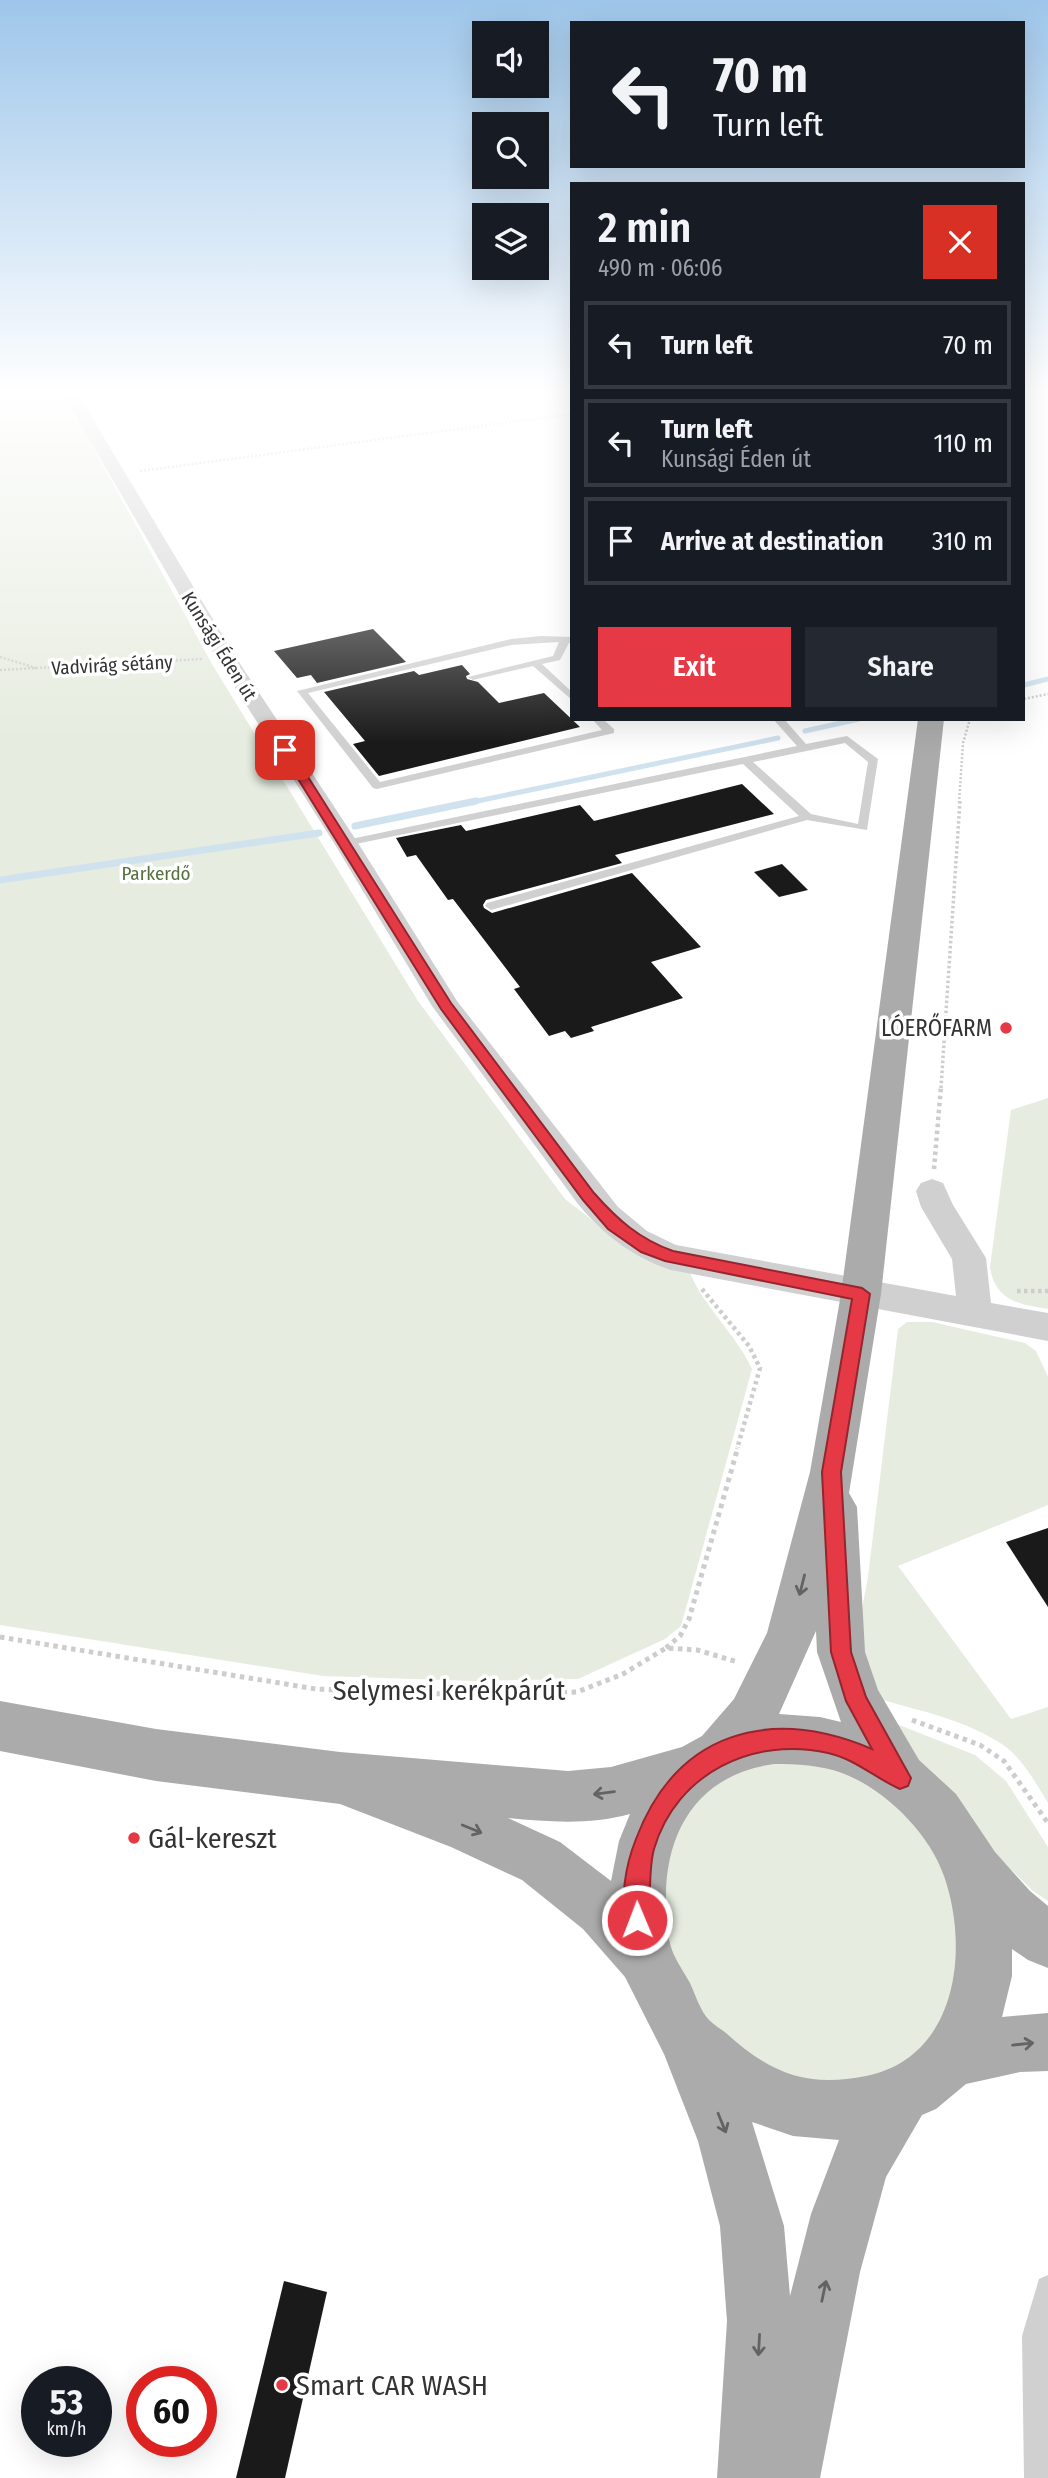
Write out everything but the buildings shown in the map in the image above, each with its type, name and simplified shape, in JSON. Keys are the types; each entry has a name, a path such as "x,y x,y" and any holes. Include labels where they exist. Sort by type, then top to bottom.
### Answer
{"main road":[{"path":"645,1957 637,1920 637,1884 642,1850 654,1819 672,1792 708,1761 752,1716 790,1637 832,1472 862,1294 931,721"},
{"path":"832,1472 841,1652 857,1701 900,1778"},
{"path":"0,1726 156,1755 340,1779 568,1797 611,1793 768,1740 792,1738 829,1743 866,1757 900,1778 937,1814 966,1858 1012,1913 1048,1940"},
{"path":"340,1779 463,1825 541,1861 603,1909 645,1957 687,2037 729,2141 752,2226 760,2321 752,2478"},
{"path":"687,2037 723,2071 765,2096 810,2109 857,2110 899,2098 927,2080 950,2058 972,2023 984,1983 986,1941 982,1909 966,1858"},
{"path":"950,2058 1020,2043 1048,2042"},
{"path":"785,2478 828,2272 843,2214 860,2163 899,2098"}],"street":[{"name":"Kunsági Éden út","path":"138,512 225,656 346,843 446,1006 613,1225 647,1248 695,1262 975,1314 1046,1332"},
{"path":"932,1191 937,1207 969,1258 975,1314"}],"lane":[{"path":"473,677 557,658 569,640"},
{"path":"569,640 512,642 302,691 377,786 610,731 599,721"},
{"path":"535,663 570,695"},
{"path":"780,721 804,748"},
{"path":"346,843 847,738 874,761 863,828 807,817 491,906"},
{"path":"746,761 807,817"},
{"path":"1027,2478 1036,2336 1048,2288"},
{"path":"1036,2336 1038,2478"}],"path":[{"name":"Vadvirág sétány","path":"0,670 185,661 225,656"},
{"path":"0,657 41,669"},
{"path":"1025,699 1048,694"},
{"path":"932,1191 945,1047 963,743 969,721"},
{"name":"Selymesi kerékpárút","path":"0,1637 316,1689 471,1695 577,1692 623,1674 666,1648 680,1636 689,1619 760,1368 750,1346 698,1284 695,1262"},
{"path":"666,1648 697,1650 772,1675"},
{"path":"857,1701 980,1745 1004,1761 1048,1823"}],"green space":[{"name":"Parkerdő","path":"0,512 128,512 212,664 418,1001 565,1199 605,1230 688,1268 702,1295 737,1343 752,1369 681,1626 665,1639 578,1679 475,1681 323,1676 0,1625"},
{"path":"1048,1098 1048,1309 1018,1302 1003,1294 997,1287 990,1267 1011,1110"},
{"path":"907,1322 932,1322 1025,1343 1036,1351 1048,1377 1048,1505 898,1566 1011,1719 1048,1707 1048,1803 1024,1766 1006,1747 977,1730 879,1699 864,1667 862,1609 898,1329"},
{"path":"879,1717 975,1755 1006,1781 1048,1847 1048,1901 1033,1891 990,1849 960,1803 891,1734"},
{"path":"722,1759 866,1760 971,1883 944,2055 806,2101 718,2059 642,1884"}],"waterway":[{"path":"1025,685 1048,679"},
{"path":"805,731 850,721"},
{"path":"468,803 778,738"},
{"path":"355,826 476,801"},
{"path":"0,880 319,833"}],"place":[{"name":"LÓERŐFARM","path":"1006,1028"},
{"name":"Gál-kereszt","path":"134,1838"},
{"name":"Smart CAR WASH","path":"282,2385"}],"route":[{"path":"285,750 346,843 446,1006 613,1225 647,1248 671,1257 862,1294 832,1472 841,1652 857,1701 900,1778 866,1757 829,1743 792,1738 756,1741 721,1752 694,1770 672,1792 654,1819 642,1850 637,1884 637,1920"}]}
